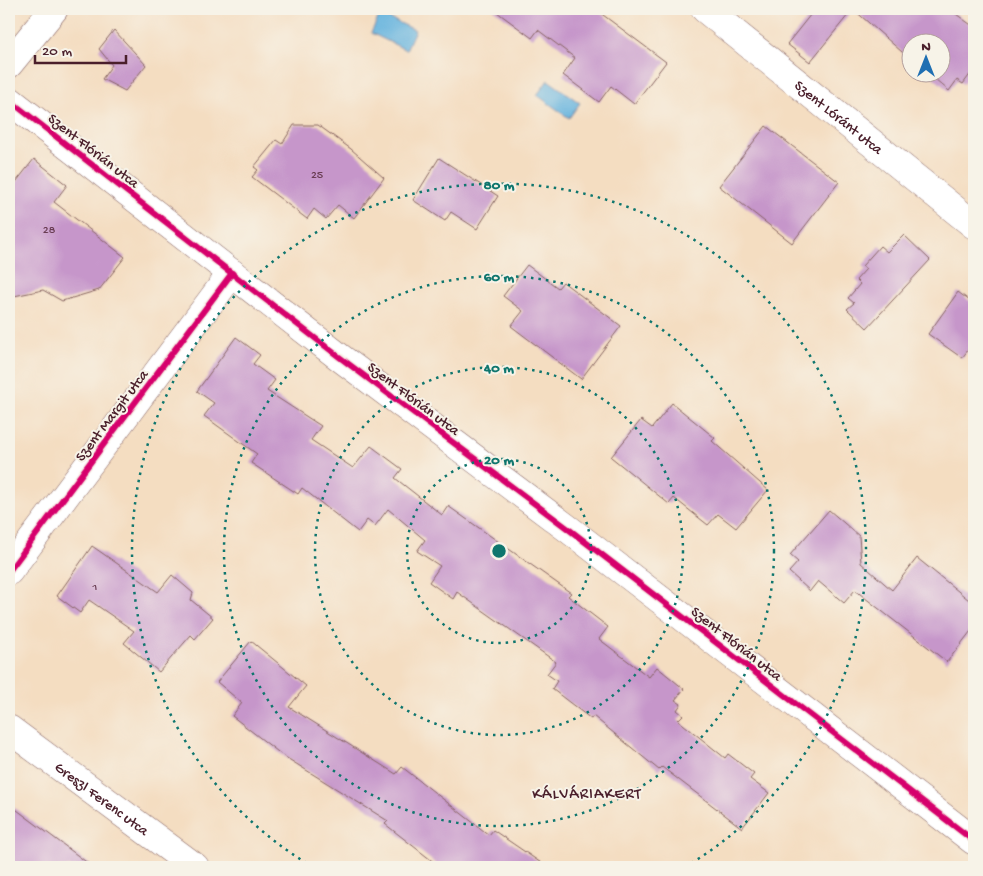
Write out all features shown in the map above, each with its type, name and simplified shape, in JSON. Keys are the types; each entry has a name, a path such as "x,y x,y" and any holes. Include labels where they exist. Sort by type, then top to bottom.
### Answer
{"street":[{"path":"9,64 54,9"},
{"name":"Szent Lóránt utca","path":"704,9 974,225"},
{"name":"Szent Flórián utca","path":"9,100 338,356 571,531 974,841"},
{"name":"Szent Margit utca","path":"9,571 232,273"},
{"name":"Greszl Ferenc utca","path":"9,729 195,867"}],"water":[{"path":"380,14 415,30 406,50 371,33"},
{"path":"548,80 580,103 569,118 537,95"}],"building":[{"path":"493,9 595,9 666,62 634,104 611,86 599,102 563,75 575,58 538,30 532,38"},
{"path":"815,9 853,9 810,62 787,44"},
{"path":"853,9 949,9 974,27 974,69 963,84 957,80 949,91 939,82 950,82 950,32 900,32 900,50"},
{"path":"114,30 146,65 125,91 102,79 112,65 99,49"},
{"path":"294,125 318,125 351,149 384,178 354,218 338,205 326,219 314,209 307,219 252,177 258,170 254,167 276,140 282,144"},
{"path":"766,126 839,182 792,243 719,186"},
{"path":"439,158 498,196 477,229 451,212 445,221 413,200"},
{"path":"34,159 67,185 54,202 125,257 99,290 62,301 43,290 9,297 9,191"},
{"path":"904,235 930,260 867,328 847,309 854,303 848,298 860,284 856,280 866,269 862,266 880,246 887,252"},
{"path":"527,265 558,288 563,282 621,326 581,379 511,326 523,311 503,296"},
{"path":"958,292 974,304 974,342 962,358 928,334"},
{"path":"236,337 260,355 253,364 275,380 267,391 321,426 311,440 353,468 371,446 402,469 395,478 442,515 448,506 571,593 568,596 608,627 599,639 649,677 657,667 684,689 675,700 681,704 677,710 683,715 678,720 725,758 728,754 754,774 750,779 769,793 742,828 662,767 659,770 593,716 591,719 552,689 557,681 547,674 556,662 457,592 453,599 429,582 440,566 417,551 425,540 388,509 375,526 367,520 358,532 302,488 298,494 251,463 257,454 204,416 214,403 197,391"},
{"path":"672,403 715,438 712,441 768,490 736,528 718,514 708,525 674,498 669,504 611,457 641,420 652,428"},
{"path":"829,510 859,536 861,563 892,590 917,558 974,604 974,627 947,662 855,590 844,603 818,581 810,591 789,572 798,562 790,555"},
{"path":"92,546 158,592 172,575 193,593 191,600 213,618 195,639 191,635 159,672 124,643 134,631 89,600 80,613 57,596"},
{"path":"251,641 306,686 289,707 396,774 402,767 489,835 493,830 547,867 440,867 385,824 388,821 282,755 232,716 242,703 217,682"},
{"path":"9,804 93,867 9,867"}],"cycle path":[{"path":"9,100 338,356 571,531 974,841"},
{"path":"9,571 232,273"}],"district":[{"name":"KÁLVÁRIAKERT","path":"587,792"}]}
